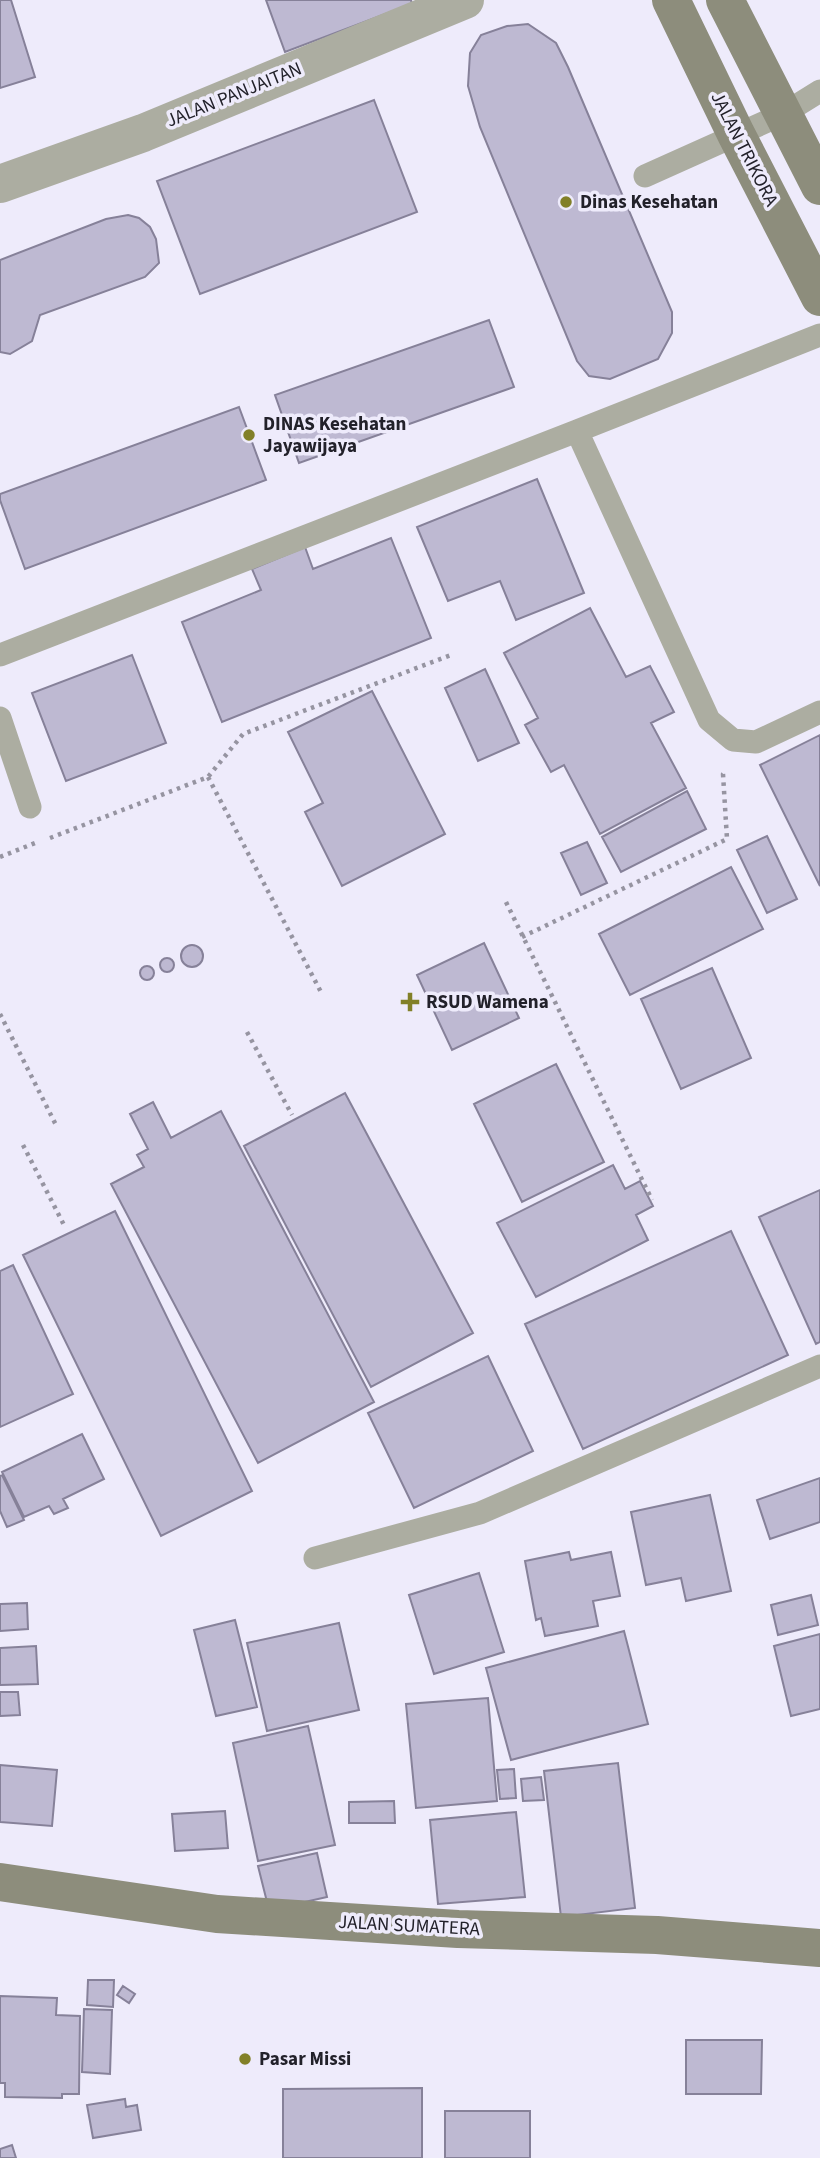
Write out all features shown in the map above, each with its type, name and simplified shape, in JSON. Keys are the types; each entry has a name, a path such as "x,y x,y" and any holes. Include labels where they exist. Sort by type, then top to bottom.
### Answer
{"main road":[{"name":"JALAN TRIKORA","path":"671,0 820,297"},
{"path":"725,0 820,186"},
{"name":"JALAN SUMATERA","path":"0,1882 217,1914 458,1929 657,1935 820,1948"}],"street":[{"name":"JALAN PANJAITAN","path":"0,184 143,132 465,0"}],"lane":[{"path":"645,176 783,114 820,92"},
{"path":"0,655 820,335"},
{"path":"577,431 709,720 733,740 756,742 820,712"},
{"path":"0,718 30,807"},
{"path":"315,1558 480,1513 820,1366"}],"path":[{"path":"0,857 208,777 243,734 451,656"},
{"path":"522,937 727,839 723,774 756,742"},
{"path":"208,777 322,994"},
{"path":"506,902 652,1200"},
{"path":"0,1014 57,1127"},
{"path":"247,1032 292,1115"},
{"path":"23,1145 65,1227"}],"building":[{"path":"0,0 11,0 35,77 0,88"},
{"path":"266,0 411,0 412,4 285,52"},
{"path":"528,24 556,43 568,67 672,312 672,333 658,359 610,379 589,376 577,361 480,127 468,86 470,53 481,35 507,26"},
{"path":"374,100 417,212 200,294 157,181"},
{"path":"128,215 139,218 150,227 156,239 159,263 145,277 40,315 32,341 10,354 0,352 0,260 106,219"},
{"path":"489,320 514,387 299,463 275,395"},
{"path":"239,407 266,480 25,569 0,494"},
{"path":"537,479 584,593 516,620 500,581 448,601 417,527"},
{"path":"391,538 431,638 222,722 182,622 261,590 252,569 305,547 313,569"},
{"path":"590,608 626,677 650,666 674,712 651,723 686,788 600,834 564,765 551,772 525,725 538,718 504,653"},
{"path":"132,655 166,743 66,781 32,693"},
{"path":"485,669 519,743 478,761 445,688"},
{"path":"372,691 445,834 342,886 305,812 323,803 288,732"},
{"path":"820,735 820,886 760,765"},
{"path":"687,791 706,829 621,872 602,837"},
{"path":"767,836 797,899 767,913 737,850"},
{"path":"587,842 607,883 581,895 561,853"},
{"path":"731,867 763,929 630,995 599,934"},
{"path":"484,943 519,1018 452,1050 417,975"},
{"path":"192,945 202,952 203,956 196,966 192,967 182,960 181,956 188,946"},
{"path":"167,958 172,960 172,970 167,972 162,970 160,965 162,960"},
{"path":"147,966 152,968 152,978 147,980 142,978 140,973 142,968"},
{"path":"712,968 751,1058 681,1089 641,999"},
{"path":"556,1064 604,1162 522,1202 474,1104"},
{"path":"345,1093 473,1333 371,1387 244,1146"},
{"path":"153,1102 171,1138 221,1111 374,1402 258,1463 111,1184 144,1167 137,1155 148,1149 130,1114"},
{"path":"613,1165 625,1189 640,1181 653,1206 636,1215 648,1240 536,1297 497,1223"},
{"path":"820,1190 820,1342 816,1344 759,1217"},
{"path":"115,1211 252,1491 161,1536 23,1255"},
{"path":"731,1231 788,1355 583,1449 525,1324"},
{"path":"13,1265 73,1394 0,1427 0,1271"},
{"path":"488,1356 533,1451 414,1508 368,1413"},
{"path":"82,1434 104,1479 63,1499 68,1508 54,1514 49,1506 24,1517 2,1472"},
{"path":"2,1475 24,1520 7,1527 0,1511"},
{"path":"820,1478 820,1522 770,1539 757,1500"},
{"path":"710,1495 731,1591 686,1601 681,1578 646,1585 631,1512"},
{"path":"569,1552 571,1560 611,1552 620,1596 593,1601 598,1626 545,1636 541,1618 536,1620 525,1561"},
{"path":"479,1573 504,1652 434,1674 409,1595"},
{"path":"811,1595 818,1625 778,1635 771,1605"},
{"path":"27,1603 28,1629 0,1631 0,1604"},
{"path":"235,1620 257,1707 216,1716 194,1630"},
{"path":"339,1623 359,1710 267,1731 247,1643"},
{"path":"624,1631 648,1724 511,1760 486,1668"},
{"path":"820,1634 820,1709 791,1716 774,1646"},
{"path":"36,1646 38,1684 0,1685 0,1648"},
{"path":"0,1692 18,1692 20,1715 0,1716"},
{"path":"488,1698 497,1801 416,1808 406,1704"},
{"path":"308,1726 335,1845 258,1861 233,1743"},
{"path":"618,1763 635,1908 561,1917 544,1771"},
{"path":"0,1765 57,1770 52,1826 0,1822"},
{"path":"514,1769 516,1798 500,1799 497,1770"},
{"path":"541,1777 544,1800 523,1801 521,1779"},
{"path":"394,1801 395,1823 349,1823 349,1802"},
{"path":"225,1811 228,1848 175,1851 172,1814"},
{"path":"516,1812 525,1897 438,1904 430,1820"},
{"path":"317,1853 327,1897 269,1910 258,1866"},
{"path":"88,1980 114,1980 113,2007 87,2005"},
{"path":"123,1986 135,1994 129,2003 117,1995"},
{"path":"0,1996 57,1998 56,2015 80,2016 79,2094 62,2094 62,2098 5,2097 5,2083 0,2083"},
{"path":"84,2009 112,2010 110,2074 82,2072"},
{"path":"686,2040 762,2040 761,2094 686,2094"},
{"path":"422,2088 422,2158 283,2158 283,2089"},
{"path":"125,2099 126,2107 137,2105 141,2130 93,2138 87,2105"},
{"path":"445,2111 530,2111 530,2158 445,2158"},
{"path":"12,2145 16,2158 0,2158 0,2149"}],"place":[{"name":"Dinas Kesehatan","path":"566,202"},
{"name":"DINAS Kesehatan Jayawijaya","path":"249,435"},
{"name":"RSUD Wamena","path":"410,1002"},
{"name":"Pasar Missi","path":"245,2059"}]}
